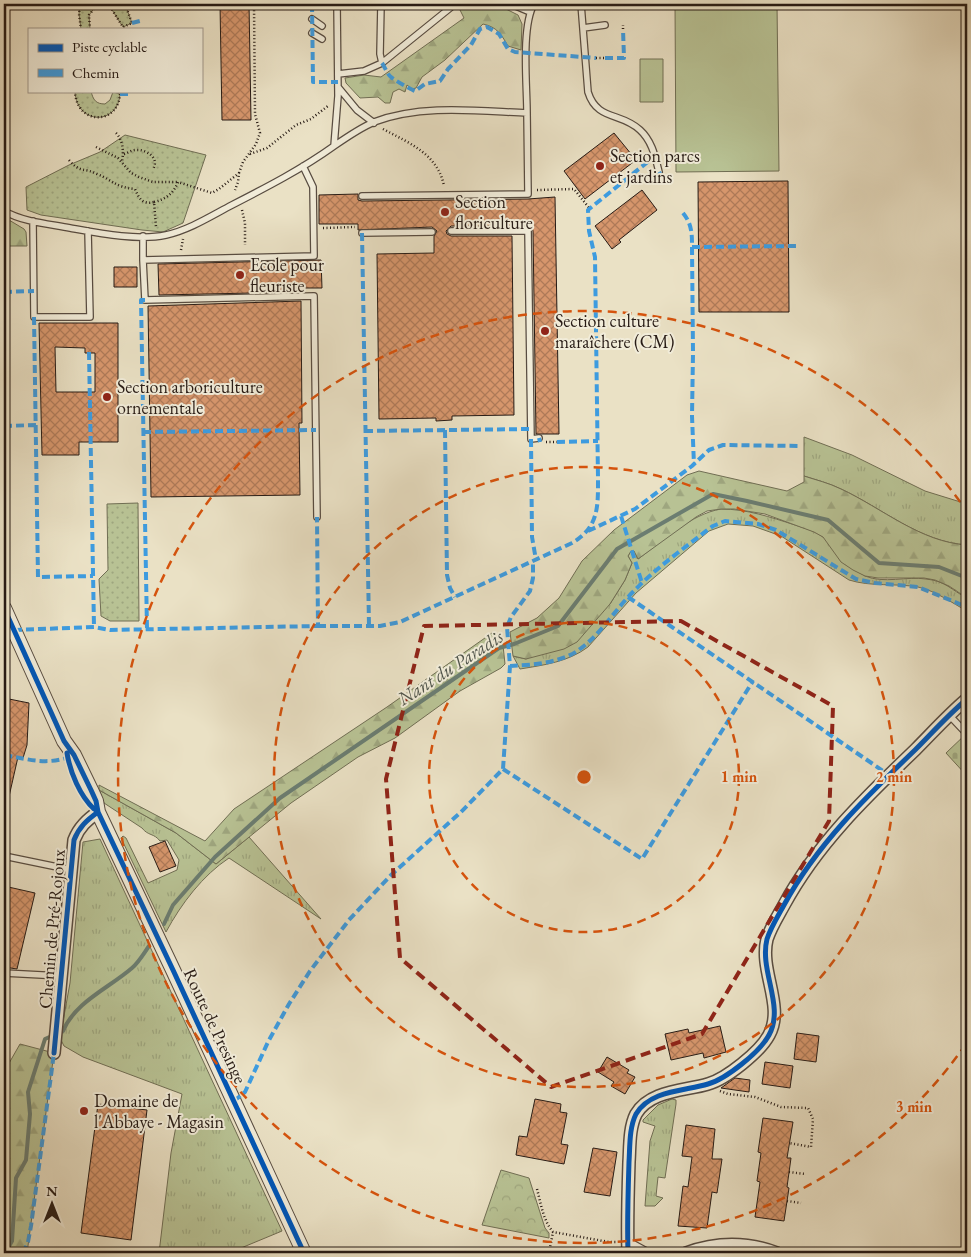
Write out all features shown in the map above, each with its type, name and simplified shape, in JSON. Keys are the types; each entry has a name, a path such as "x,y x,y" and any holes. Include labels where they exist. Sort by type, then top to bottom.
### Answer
{"street":[{"name":"Route de Presinge","path":"4,608 64,741 82,770 96,801 98,812 304,1253"},
{"path":"628,1247 627,1212 630,1137 637,1114 644,1106 658,1096 712,1083 733,1070 761,1046 772,1030 773,1003 765,965 766,947 771,929 793,889 834,833 876,788 967,699"},
{"name":"Chemin de Pré-Rojoux","path":"54,1053 74,840 84,823 98,812"},
{"path":"686,1253 703,1248 730,1245 758,1247 777,1253"}],"lane":[{"path":"334,146 338,87 337,4"},
{"path":"381,4 380,54 382,63"},
{"path":"338,74 364,71 382,63 456,4"},
{"path":"511,4 530,12"},
{"path":"362,196 528,194 527,36 530,12 534,4"},
{"path":"581,4 588,92 592,103 599,111 628,122 641,131 654,150 659,172"},
{"path":"312,19 322,26"},
{"path":"583,28 605,24"},
{"path":"312,33 322,39"},
{"path":"338,87 357,110 374,123"},
{"path":"4,211 33,221 88,231 143,236 166,235 187,228 238,202 303,166 358,130 394,116 428,111 527,113"},
{"path":"143,260 314,256 313,187 303,166"},
{"path":"33,221 34,317 90,317 88,231"},
{"path":"451,231 528,230 531,439 540,440"},
{"path":"362,233 432,232"},
{"path":"143,236 145,300 314,296 317,517"},
{"path":"950,716 967,734"},
{"path":"4,856 72,870"},
{"path":"4,973 62,976"},
{"path":"628,1247 650,1253"}],"path":[{"path":"80,4 81,28"},
{"path":"90,28 89,15 100,4"},
{"path":"104,4 109,5 123,27 132,23 125,4"},
{"path":"235,190 241,165 256,144 260,129 256,114 254,4"},
{"path":"596,58 605,58"},
{"path":"74,92 80,110 96,117 108,115 118,103 120,94"},
{"path":"250,154 267,148 296,125 312,119 329,106 336,105"},
{"path":"374,123 430,157 439,169 444,195"},
{"path":"116,133 121,140 124,154 122,162"},
{"path":"96,147 118,158 131,173 147,180 166,183 178,182 212,192 219,189 238,173"},
{"path":"124,154 134,150 142,150 150,154 156,164 153,170"},
{"path":"69,160 79,169 99,174 121,187 135,189 142,201 148,203 168,197 178,182"},
{"path":"532,190 574,189 590,209"},
{"path":"154,202 156,223"},
{"path":"238,202 245,223 245,245"},
{"path":"181,259 181,248 187,228"},
{"path":"314,228 356,228"},
{"path":"540,440 557,442"},
{"path":"712,1083 718,1090 728,1094 755,1097 781,1107 808,1108 813,1119 811,1147 790,1143"},
{"path":"789,1172 805,1174"},
{"path":"537,1189 545,1220 553,1232 549,1253"},
{"path":"787,1201 801,1202"},
{"path":"553,1232 628,1247"}],"highlighted area":[{"path":"681,621 833,706 829,821 702,1034 551,1087 400,958 386,779 424,626"}],"green space":[{"path":"80,4 100,4 89,15 90,28 81,28"},
{"path":"104,4 125,4 132,23 123,27 109,5"},
{"path":"461,4 496,4 518,15 522,24 521,50 508,46 498,32 492,27 483,24 445,60 422,77 416,88 412,89 407,85 405,92 399,89 393,92 390,103 385,103 378,97 360,98 346,83 345,78 364,75 381,77 464,18 459,8"},
{"path":"675,4 777,4 779,171 676,172"},
{"path":"640,59 663,59 663,102 640,102"},
{"path":"75,92 91,92 95,101 102,104 110,100 113,92 120,94 118,104 112,112 105,116 89,115 82,110 77,102"},
{"path":"125,135 206,155 183,223 163,232 41,215 27,210 26,187 69,165 100,152"},
{"path":"4,217 24,229 27,246 4,246"},
{"path":"804,437 852,455 925,491 967,504 967,545 933,538 841,489 804,476"},
{"path":"699,471 787,491 804,482 804,476 841,489 933,538 967,545 967,598 949,586 935,580 865,576 841,562 823,537 814,532 765,514 721,509 707,511 696,517 638,559 634,551 631,551 628,556 632,563 625,580 610,604 577,642 564,649 526,659 513,656 510,632 537,618 559,598 582,561 614,530 687,475"},
{"path":"138,503 139,621 110,621 101,616 99,579 108,570 107,504"},
{"path":"721,509 740,510 758,514 813,531 823,537 849,564 865,576 888,580 919,578 939,582 967,598 967,611 937,594 918,587 849,580 781,536 753,526 728,524 709,531 636,593 588,647 564,659 520,669 513,656 526,659 610,604 625,580 632,563 628,556 631,551 634,551 638,559 688,522 699,516"},
{"path":"492,633 502,636 505,664 501,668 460,691 395,738 358,757 291,803 216,864 176,833 99,790 99,785 205,841 234,809 387,707"},
{"path":"967,733 967,776 946,753"},
{"path":"99,790 176,833 216,864 249,837 321,919 229,858 210,873 193,891 166,932 121,838 123,836 126,838 148,883 177,870 179,860 167,840 160,841 104,803"},
{"path":"100,839 282,1231 229,1253 159,1253 171,1153 182,1094 83,1057 64,1046 60,1038 70,983 83,842"},
{"path":"20,1044 54,1053 27,1253 4,1253 4,1072"},
{"path":"672,1099 676,1100 676,1104 665,1178 658,1177 656,1196 663,1198 655,1206 645,1206 650,1141 655,1126 643,1122 643,1120 658,1105"},
{"path":"501,1170 529,1178 545,1228 549,1233 549,1238 482,1225"}],"building":[{"path":"220,4 249,4 251,120 222,120"},
{"name":"Section parcs et jardins","path":"614,133 636,160 585,199 564,171"},
{"path":"788,181 789,312 699,312 698,182"},
{"path":"642,190 657,210 619,240 621,242 612,249 595,226"},
{"path":"358,194 358,200 362,201 555,197 559,434 536,434 533,231 532,227 528,226 451,226 446,231 451,236 512,236 514,415 452,416 452,420 436,421 436,418 379,419 377,254 434,253 434,236 437,231 432,227 358,230 358,224 319,224 319,195"},
{"name":"Ecole pour fleuriste","path":"321,260 322,288 301,288 301,292 159,295 158,264"},
{"path":"114,267 137,267 137,287 114,287"},
{"path":"301,301 302,423 299,423 300,495 151,497 148,306"},
{"path":"39,323 118,323 118,442 79,442 79,455 42,455","holes":["55,347 85,348 85,353 95,353 95,392 56,392"]},
{"path":"4,698 29,703 27,745 23,758 18,757 8,801 4,801"},
{"path":"165,841 176,866 160,872 149,847"},
{"path":"4,886 35,893 17,969 4,967"},
{"path":"720,1026 726,1052 704,1058 703,1053 671,1060 665,1034 688,1029 689,1033"},
{"path":"797,1033 819,1036 816,1062 794,1059"},
{"path":"607,1057 629,1070 627,1073 635,1077 625,1094 611,1086 614,1082 598,1072"},
{"path":"765,1062 793,1066 790,1088 762,1084"},
{"path":"735,1078 750,1080 749,1092 721,1088"},
{"path":"535,1099 561,1104 560,1112 567,1113 561,1144 568,1145 564,1164 516,1155 519,1136 527,1137"},
{"path":"98,1104 147,1110 131,1240 81,1233"},
{"path":"763,1118 793,1122 787,1158 791,1158 784,1221 755,1217 760,1182 757,1181 761,1153 758,1152"},
{"path":"686,1125 715,1129 712,1159 722,1159 717,1193 712,1192 707,1228 678,1226 683,1186 688,1187 692,1157 682,1156"},
{"path":"593,1148 617,1152 610,1196 584,1192"}],"waterway":[{"name":"Nant du Paradis","path":"164,924 173,905 215,857 280,798 499,648 558,626 617,549 713,494 828,520 879,563 939,567 967,578"},
{"name":"Nant du Paradis","path":"4,1252 12,1241 16,1178 26,1160 30,1114 28,1092 45,1039 63,1031 68,1021 84,1004 132,968 149,946"}],"marked path":[{"path":"312,4 313,82 338,82"},
{"path":"132,23 140,21"},
{"path":"382,63 391,77 415,91 425,84 440,81 448,69 471,45 480,29 487,27 499,34 508,49 515,52 596,58"},
{"path":"605,58 624,58 623,29"},
{"path":"120,94 131,94"},
{"path":"318,626 380,626 400,622 572,543 587,530 595,515 598,488 595,257 589,231 588,210 655,156"},
{"path":"683,213 690,225 692,247 799,246"},
{"path":"362,233 369,626"},
{"path":"692,247 692,416 694,465"},
{"path":"4,292 34,291"},
{"path":"145,300 141,300 147,629"},
{"path":"34,317 38,577 93,576"},
{"path":"89,352 94,627"},
{"path":"4,426 36,425"},
{"path":"365,431 531,429"},
{"path":"143,432 316,430"},
{"path":"445,430 447,575 450,588 455,597"},
{"path":"539,438 540,442"},
{"path":"531,439 532,537 536,560"},
{"path":"557,442 598,441"},
{"path":"588,531 635,509 692,466 709,450 723,445 800,446"},
{"path":"621,516 642,583"},
{"path":"14,630 94,627 110,630 318,626 317,517"},
{"path":"510,666 537,664 573,654 588,643 628,597 669,559 713,526 725,521 758,524 776,530 856,579 875,583 918,587 967,607"},
{"path":"234,1101 245,1092 268,1042 289,1004 310,971 349,920 391,875 461,812 503,769 510,666 507,627 511,617 530,591 533,578 533,561"},
{"path":"628,597 889,775"},
{"path":"503,769 642,859 753,681"},
{"path":"4,755 46,761 54,761 72,756"},
{"path":"23,1253 28,1242 31,1226 54,1053"}],"cycle path":[{"path":"4,608 64,741 74,755 91,790 98,812 304,1253"},
{"path":"628,1253 630,1144 632,1125 636,1114 642,1106 659,1096 708,1084 724,1077 750,1057 765,1042 773,1024 774,1012 766,963 767,939 770,930 797,883 827,841 861,803 967,699"},
{"path":"67,753 76,783 94,809"},
{"path":"54,1053 74,840 78,831 98,812"}],"place":[{"name":"Section parcs et jardins","path":"600,166"},
{"name":"Section floriculture","path":"445,212"},
{"name":"Ecole pour fleuriste","path":"240,275"},
{"name":"Section culture maraîchere (CM)","path":"545,331"},
{"name":"Section arboriculture ornementale","path":"107,397"},
{"name":"Domaine de l'Abbaye - Magasin","path":"84,1111"}]}
